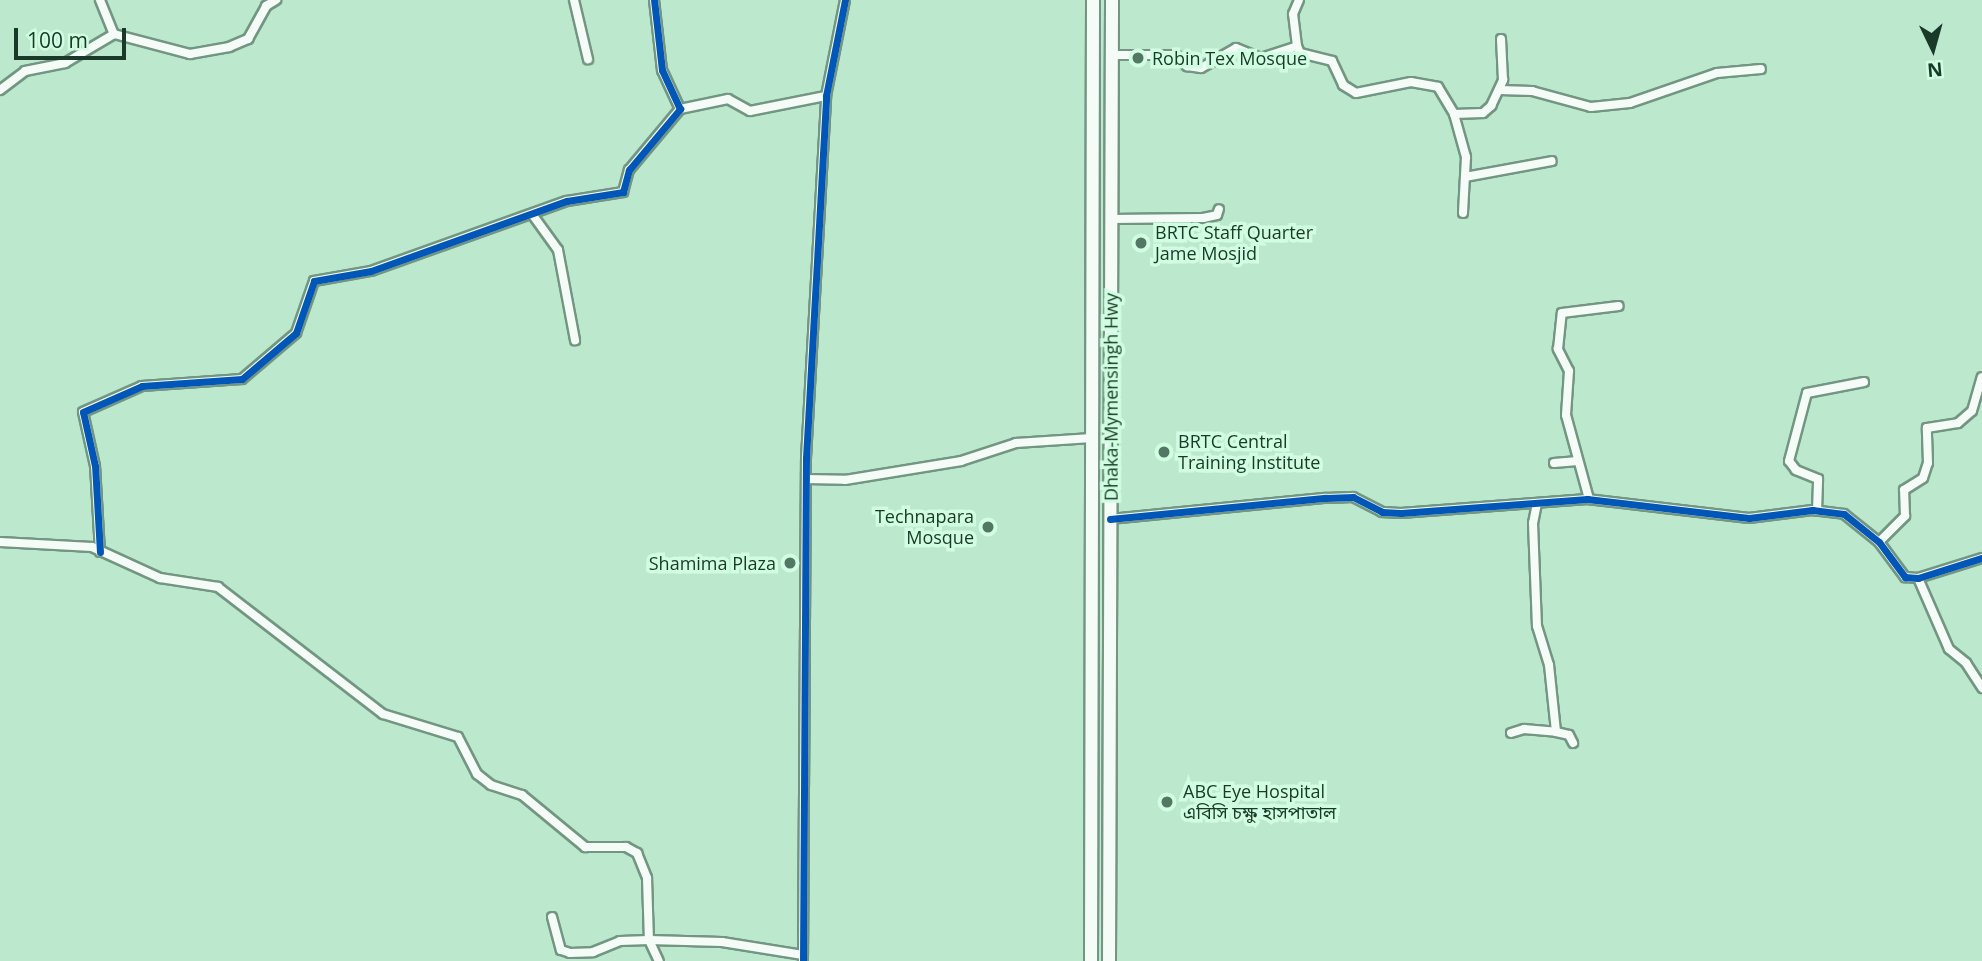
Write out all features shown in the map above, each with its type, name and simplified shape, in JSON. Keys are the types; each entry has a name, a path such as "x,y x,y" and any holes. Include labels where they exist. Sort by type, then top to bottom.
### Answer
{"highway":[{"name":"Dhaka-Mymensingh Hwy","path":"1091,961 1093,0"},
{"name":"Dhaka-Mymensingh Hwy","path":"1109,961 1112,0"}],"street":[{"path":"100,0 114,34"},
{"path":"0,90 25,71 65,63 114,34 190,54 209,52 248,39 266,6 276,0"},
{"path":"574,0 588,59"},
{"path":"654,0 662,70 680,109"},
{"path":"552,917 561,950 569,953 593,952 620,941 649,940 723,942 803,958 806,479 826,96 845,0"},
{"path":"1299,0 1293,14 1300,53 1332,61 1350,91 1423,83 1444,91 1454,114 1466,158 1463,213"},
{"path":"1454,114 1487,112 1500,90 1501,39"},
{"path":"1111,55 1176,55 1187,66 1201,68 1236,48 1261,58 1297,46"},
{"path":"1500,90 1532,91 1591,107 1630,103 1717,73 1761,69"},
{"path":"100,552 95,467 83,412 142,386 242,379 296,333 314,281 371,271 567,201 623,192 629,170 680,109 728,99 750,111 826,96"},
{"path":"1465,177 1552,161"},
{"path":"1111,219 1203,218 1217,215 1219,209"},
{"path":"533,214 558,250 575,340"},
{"path":"1588,499 1564,404 1569,371 1558,349 1562,313 1619,306"},
{"path":"1880,542 1905,516 1904,490 1923,478 1928,463 1927,428 1958,423 1972,411 1982,377"},
{"path":"1817,511 1818,478 1796,470 1789,461 1807,393 1864,382"},
{"path":"806,479 845,480 961,461 1016,443 1092,438"},
{"path":"1554,463 1578,461"},
{"path":"1110,519 1326,498 1353,497 1382,512 1402,513 1588,499 1749,518 1817,511 1844,514 1880,542 1897,571 1918,578 1982,558"},
{"path":"1537,503 1533,523 1537,626 1549,665 1556,732"},
{"path":"0,542 92,547 160,578 218,587 383,714 458,737 477,774 491,785 522,795 585,847 625,847 636,853 647,878 649,940 659,961"},
{"path":"1918,578 1949,649 1966,663 1982,688"},
{"path":"1511,733 1524,729 1556,732 1569,735 1573,743"}],"cycle path":[{"path":"100,552 95,466 83,412 142,386 242,379 296,333 314,281 371,271 567,201 623,192 629,170 680,109 662,70 654,0"},
{"path":"803,961 806,458 826,96 845,0"},
{"path":"1110,519 1326,498 1353,497 1382,512 1401,513 1587,499 1749,518 1812,510 1844,514 1879,542 1905,577 1918,578 1982,558"}],"place":[{"name":"Robin Tex Mosque","path":"1138,58"},
{"name":"BRTC Staff Quarter Jame Mosjid","path":"1141,243"},
{"name":"BRTC Central Training Institute","path":"1164,452"},
{"name":"Technapara Mosque","path":"988,527"},
{"name":"Shamima Plaza","path":"790,563"},
{"name":"ABC Eye Hospital এবিসি চক্ষু হাসপাতাল","path":"1167,802"}]}
